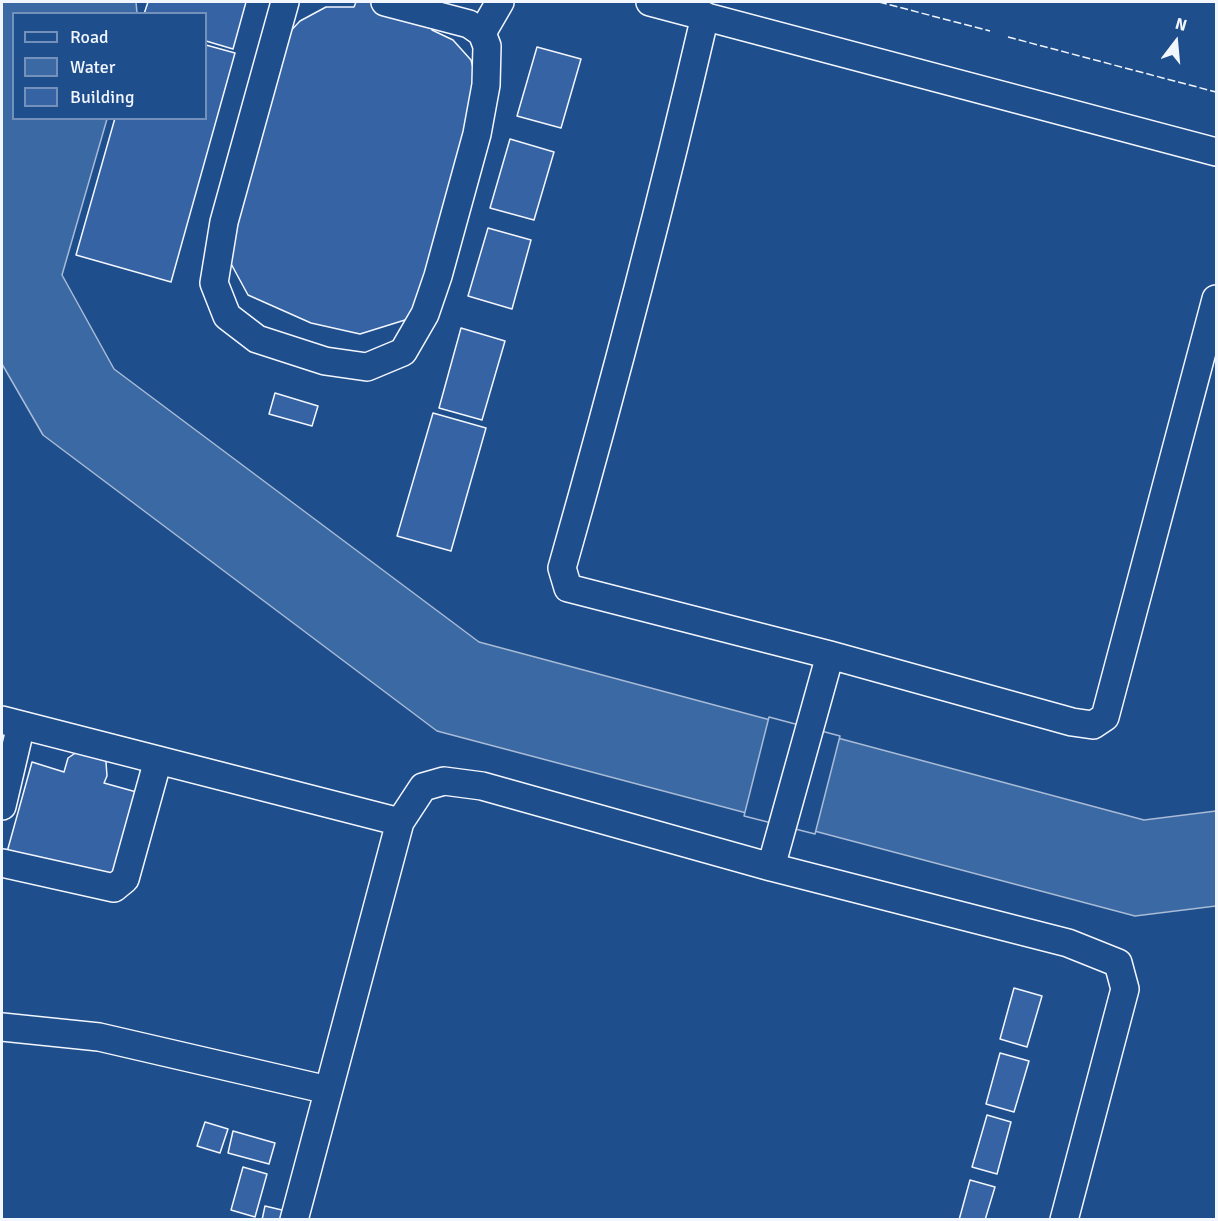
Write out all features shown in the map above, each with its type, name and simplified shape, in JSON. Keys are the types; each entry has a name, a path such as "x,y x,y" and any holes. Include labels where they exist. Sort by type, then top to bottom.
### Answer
{"street":[{"path":"285,2 224,222 214,283 227,316 257,339 325,361 367,367 403,352 425,314 438,276 477,134 486,76 487,46 482,33 469,24 386,2"},
{"path":"482,33 500,2"},
{"path":"650,2 1216,152"},
{"path":"705,16 598,440 562,568 568,588 830,655 1072,722 1094,725 1105,717 1216,299"},
{"path":"773,861 830,655"},
{"path":"2,806 11,723 400,822"},
{"path":"2,863 114,888 125,879 158,760"},
{"path":"294,1220 400,822 423,787 444,781 482,786 773,861 1068,943 1118,963 1125,989 1064,1220"},
{"path":"2,1027 99,1037 327,1090"}],"water":[{"path":"2,2 136,2 137,12 12,12 12,120 107,120 62,275 114,369 479,642 1144,820 1216,811 1216,906 1135,916 437,731 43,435 2,364"}],"pier":[{"path":"769,717 840,736 815,834 744,816"}],"building":[{"path":"148,2 246,2 233,49 207,41 207,12 145,12"},
{"path":"356,2 414,2 438,8 432,30 453,40 471,60 479,91 423,300 405,320 360,334 311,323 248,295 229,260 282,40 300,21 326,7 354,7"},
{"path":"207,45 235,53 171,282 76,255 114,120 207,120"},
{"path":"537,47 581,59 561,128 517,116"},
{"path":"510,139 554,152 534,220 490,208"},
{"path":"488,228 531,240 512,309 468,296"},
{"path":"461,328 505,341 482,420 439,408"},
{"path":"275,393 318,406 312,426 269,414"},
{"path":"433,413 486,428 451,551 397,536"},
{"path":"80,750 102,756 106,762 107,776 104,783 140,793 115,882 7,852 32,762 64,772 68,758"},
{"path":"1014,988 1042,996 1027,1047 1000,1039"},
{"path":"1000,1053 1029,1061 1014,1112 986,1104"},
{"path":"987,1115 1011,1122 997,1174 972,1167"},
{"path":"205,1122 228,1129 220,1153 197,1146"},
{"path":"233,1131 275,1143 269,1164 228,1153"},
{"path":"243,1167 267,1174 255,1217 231,1210"},
{"path":"970,1180 995,1187 985,1220 959,1220"},
{"path":"265,1206 286,1211 283,1220 262,1220"}],"fence":[{"path":"879,2 990,31"},
{"path":"1008,37 1216,92"}]}
